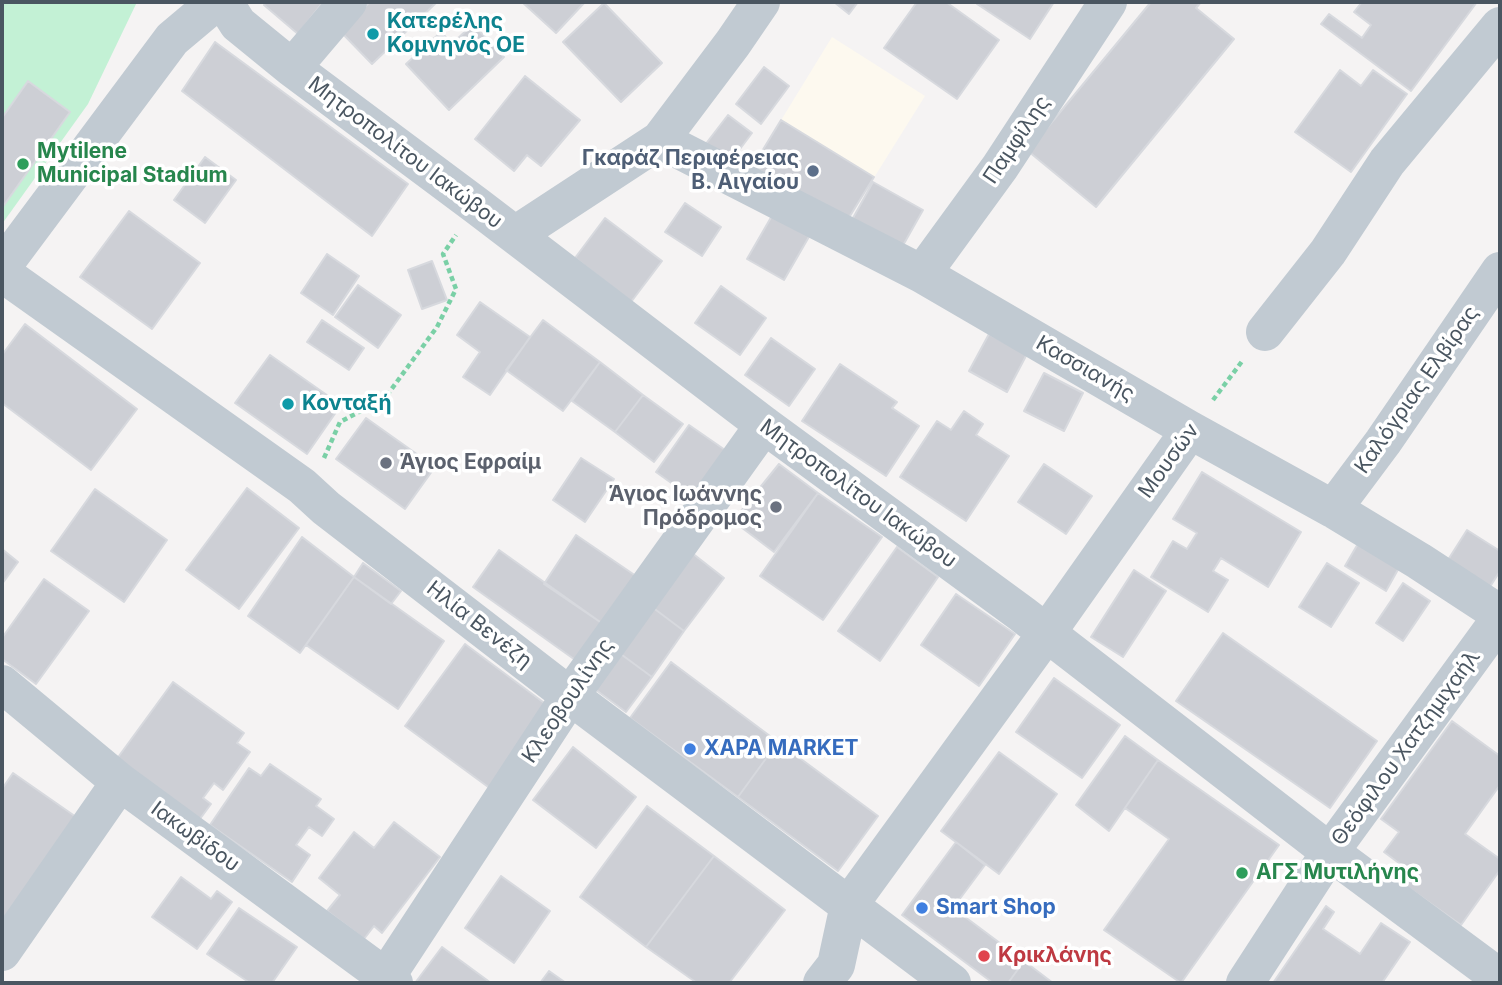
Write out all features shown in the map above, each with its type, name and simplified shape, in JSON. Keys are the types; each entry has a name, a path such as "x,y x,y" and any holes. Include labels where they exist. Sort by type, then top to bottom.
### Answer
{"street":[{"path":"2,267 172,39 216,2"},
{"name":"Μητροπολίτου Ιακώβου","path":"224,2 238,24 292,68 764,425 1022,614 1330,852 1500,978"},
{"path":"292,68 348,2"},
{"path":"514,235 660,140 761,2"},
{"name":"Παμφίλης","path":"922,274 1000,167 1108,2"},
{"path":"1265,332 1328,252 1387,162 1500,26"},
{"name":"Κασσιανής","path":"660,140 922,274 1190,430 1333,509 1419,561 1500,616"},
{"name":"Καλόγριας Ελβίρας","path":"1333,509 1390,432 1500,271"},
{"name":"Ηλία Βενέζη","path":"2,273 302,486 326,508 570,696 952,983"},
{"name":"Κλεοβουλίνης","path":"387,981 570,696 764,425"},
{"name":"Μουσών","path":"849,905 1190,430"},
{"name":"Θεόφιλου Χατζημιχαήλ","path":"1245,983 1330,852 1500,616"},
{"name":"Ιακωβίδου","path":"2,684 120,782 387,981"},
{"path":"2,952 120,782"},
{"path":"839,977 849,905"}],"path":[{"path":"326,508 323,462 340,422 385,398 437,327 456,289 443,254 477,206"},
{"name":"Μουσών","path":"1190,430 1265,332"}],"shaded area":[{"path":"832,37 925,96 845,224 753,166"}],"green space":[{"name":"Mytilene Municipal Stadium","path":"2,2 137,2 88,104 2,224"}],"building":[{"path":"266,2 323,2 298,34 264,5"},
{"name":"Κατερέλης Κομνηνός ΟΕ","path":"370,2 437,2 372,64 340,31"},
{"path":"522,2 585,2 556,33"},
{"path":"834,2 858,2 849,14"},
{"path":"917,2 946,2 999,40 957,99 884,48"},
{"path":"1054,2 1030,39 977,4"},
{"path":"1151,2 1201,2 1196,8 1234,39 1096,207 1028,151"},
{"path":"1362,2 1477,2 1411,91 1321,24 1329,14 1362,38 1371,25 1354,12"},
{"path":"604,3 662,63 621,102 563,42"},
{"path":"473,24 504,57 449,110 406,64 441,32 452,44"},
{"path":"215,42 408,184 372,236 182,91"},
{"path":"764,67 789,86 761,124 736,104"},
{"path":"1340,70 1361,86 1373,70 1407,94 1351,172 1295,132"},
{"path":"525,76 580,120 541,166 527,155 514,171 475,139"},
{"path":"28,81 70,112 2,208 2,118"},
{"path":"728,115 752,133 722,173 698,154"},
{"name":"Γκαράζ Περιφέρειας Β. Αιγαίου","path":"781,120 874,177 845,224 753,166"},
{"path":"205,157 236,180 205,223 174,200"},
{"path":"873,182 923,210 897,256 848,227"},
{"path":"685,203 721,227 702,256 665,232"},
{"path":"129,211 200,263 152,329 80,277"},
{"path":"773,214 810,235 784,280 747,259"},
{"path":"605,218 662,261 631,302 575,258"},
{"path":"327,254 359,276 333,315 301,293"},
{"path":"432,261 447,300 422,309 408,270"},
{"path":"358,285 401,315 378,348 335,317"},
{"path":"721,286 766,318 740,355 695,323"},
{"path":"480,302 530,337 490,395 463,377 480,352 457,335"},
{"path":"322,320 364,348 349,370 307,342"},
{"path":"543,320 600,362 563,411 506,370"},
{"path":"25,324 137,409 91,470 2,403 2,355"},
{"path":"989,334 1027,354 1007,392 969,371"},
{"path":"771,338 815,369 789,406 745,375"},
{"name":"Κονταξή","path":"270,355 341,405 307,454 235,403"},
{"path":"600,362 643,395 615,432 572,401"},
{"path":"840,364 897,402 892,408 919,426 886,476 802,421"},
{"path":"1044,373 1083,393 1064,431 1024,411"},
{"path":"643,395 683,424 654,462 615,432"},
{"path":"964,411 983,424 976,435 1009,456 966,521 900,477 937,421 951,430"},
{"name":"Άγιος Εφραίμ","path":"366,418 435,467 405,509 336,459"},
{"path":"689,425 728,452 695,500 656,472"},
{"path":"581,458 614,479 585,522 553,500"},
{"name":"Άγιος Ιωάννης Πρόδρομος","path":"779,464 818,493 774,552 733,521"},
{"path":"1044,464 1092,496 1066,534 1018,502"},
{"path":"1202,472 1301,532 1268,587 1221,558 1213,571 1228,580 1208,612 1151,577 1173,541 1187,549 1197,533 1173,519"},
{"path":"247,488 299,528 239,609 186,570"},
{"path":"95,489 167,540 124,602 51,551"},
{"path":"818,493 882,537 823,620 760,576"},
{"path":"1467,530 1500,551 1500,571 1488,590 1446,563"},
{"path":"576,535 636,576 603,624 544,584"},
{"path":"302,537 354,577 300,653 248,616"},
{"path":"1359,542 1400,566 1386,591 1345,566"},
{"path":"897,547 938,577 880,661 838,631"},
{"path":"2,549 18,562 2,584"},
{"path":"499,550 603,624 578,662 473,587"},
{"path":"692,553 724,578 684,631 652,607"},
{"path":"363,563 401,591 391,604 354,577"},
{"path":"1327,563 1359,583 1331,627 1299,607"},
{"path":"1134,570 1166,591 1123,657 1091,637"},
{"path":"354,577 444,641 398,709 306,645"},
{"path":"44,579 89,611 36,684 2,659 2,638"},
{"path":"1403,583 1430,601 1403,641 1376,623"},
{"path":"956,594 1015,634 979,686 921,645"},
{"path":"652,607 684,631 652,677 618,652"},
{"path":"1223,633 1377,741 1330,808 1176,701"},
{"path":"465,644 555,711 495,792 405,726"},
{"path":"618,652 652,677 626,712 592,687"},
{"path":"671,662 778,742 738,797 630,718"},
{"path":"1054,678 1120,725 1082,778 1016,732"},
{"path":"173,682 244,733 237,743 250,752 223,790 214,783 203,798 211,804 194,827 108,771"},
{"path":"1452,721 1500,756 1500,785 1465,834 1500,859 1500,870 1461,925 1403,884 1411,872 1384,852 1399,832 1381,819"},
{"path":"1125,736 1158,760 1109,831 1076,805"},
{"path":"778,742 878,816 838,871 738,797"},
{"path":"573,747 636,797 596,848 533,800"},
{"path":"999,752 1057,794 999,874 941,831"},
{"path":"1158,760 1279,845 1181,983 1104,930 1169,839 1125,808"},
{"path":"270,764 321,799 316,806 334,819 322,836 309,827 296,845 310,855 292,882 210,825 249,768 261,776"},
{"path":"13,773 79,819 2,929 2,789"},
{"path":"647,806 714,856 646,947 580,897"},
{"path":"394,822 440,857 382,933 374,926 364,939 327,911 340,895 319,878 354,832 374,848"},
{"path":"956,842 985,865 953,908 1024,961 1008,983 993,983 902,915"},
{"path":"714,856 785,910 729,983 697,983 646,947"},
{"path":"501,876 550,911 514,963 465,928"},
{"path":"181,877 211,899 217,891 232,902 197,949 152,917"},
{"path":"1326,906 1334,912 1323,929 1360,954 1381,923 1410,942 1382,983 1273,983"},
{"path":"239,908 297,947 272,983 250,983 207,954"},
{"path":"442,947 491,983 415,983"},
{"path":"1024,961 1053,983 1008,983"},
{"path":"549,971 566,983 540,983"}],"place":[{"name":"Κατερέλης Κομνηνός ΟΕ","path":"373,34"},
{"name":"Mytilene Municipal Stadium","path":"23,164"},
{"name":"Γκαράζ Περιφέρειας Β. Αιγαίου","path":"813,171"},
{"name":"Κονταξή","path":"288,404"},
{"name":"Άγιος Εφραίμ","path":"386,463"},
{"name":"Άγιος Ιωάννης Πρόδρομος","path":"776,507"},
{"name":"XAPA MARKET","path":"690,749"},
{"name":"ΑΓΣ Μυτιλήνης","path":"1242,873"},
{"name":"Smart Shop","path":"922,908"},
{"name":"Κρικλάνης","path":"984,956"}]}
